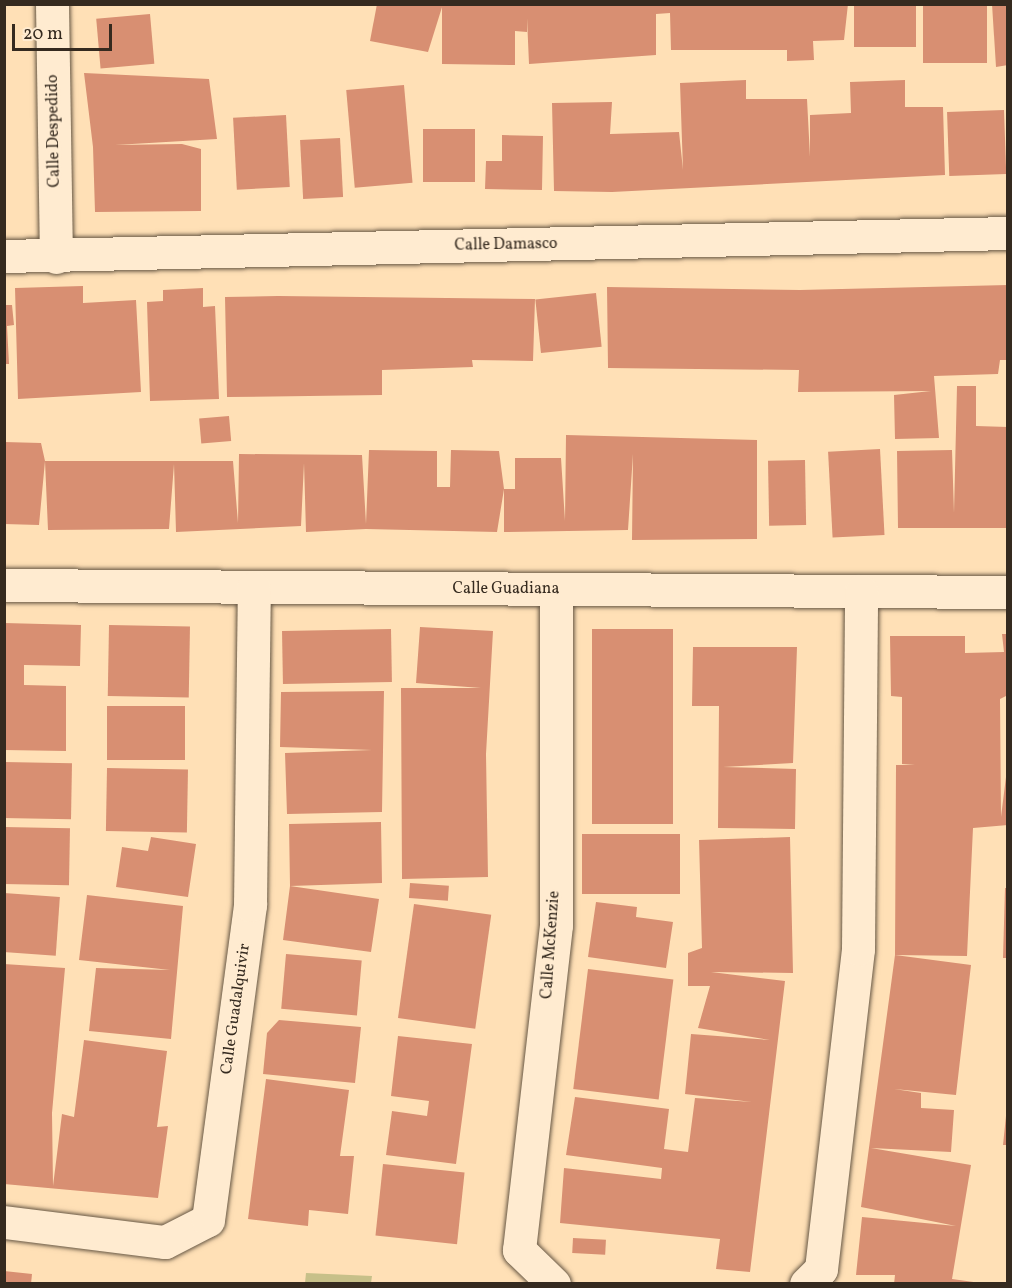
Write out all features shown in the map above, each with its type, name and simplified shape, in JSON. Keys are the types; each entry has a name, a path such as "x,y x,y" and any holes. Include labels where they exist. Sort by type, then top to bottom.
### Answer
{"street":[{"name":"Calle Despedido","path":"52,4 57,257"},
{"name":"Calle Damasco","path":"4,256 57,257 1008,233"},
{"name":"Calle Guadiana","path":"4,585 1008,592"},
{"name":"Calle Guadalquivir","path":"4,1222 165,1242 208,1220 250,905 254,588"},
{"name":"Calle McKenzie","path":"554,1284 519,1250 556,926 556,590"},
{"path":"806,1284 821,1269 858,949 861,591"}],"shaded area":[{"path":"306,1273 372,1276 371,1283 305,1283"}],"building":[{"path":"377,4 443,4 428,52 370,41"},
{"path":"848,4 844,40 813,41 814,60 787,61 787,50 671,50 670,13 656,14 656,55 529,64 527,18 527,32 515,31 515,65 442,64 442,5"},
{"path":"854,4 916,4 916,47 854,47"},
{"path":"923,4 987,4 987,63 923,63"},
{"path":"992,4 1008,4 1008,65 996,67"},
{"path":"150,14 154,64 101,69 96,19"},
{"path":"84,73 209,79 217,139 115,145 182,144 201,149 201,211 95,212 93,147"},
{"path":"746,80 746,99 807,99 810,157 810,115 851,113 850,82 905,80 905,107 943,107 945,175 612,192 554,191 552,103 612,102 610,134 679,132 683,170 680,83"},
{"path":"404,85 413,183 355,188 346,90"},
{"path":"1004,110 1006,174 949,176 947,112"},
{"path":"286,115 290,187 237,190 233,118"},
{"path":"423,129 475,129 475,182 423,182"},
{"path":"502,135 543,136 542,190 485,189 486,161 502,161"},
{"path":"340,138 343,197 303,199 300,140"},
{"path":"1008,285 1008,360 1000,360 998,374 934,376 939,438 895,439 894,395 931,391 798,392 799,370 608,368 607,287 800,290"},
{"path":"83,286 83,303 136,300 141,392 18,399 15,288"},
{"path":"203,288 203,307 215,306 219,399 150,401 147,302 163,301 163,290"},
{"path":"596,293 602,347 541,353 535,299"},
{"path":"225,297 535,299 533,361 472,360 473,367 382,370 382,395 227,397"},
{"path":"4,305 12,305 14,325 7,326 9,364 4,364"},
{"path":"957,386 976,386 976,426 1008,427 1008,528 898,528 897,451 952,450 954,513"},
{"path":"229,416 231,441 201,444 199,419"},
{"path":"566,435 757,440 757,539 632,540 633,454 628,530 504,532 504,489 515,489 515,458 561,458 565,521"},
{"path":"4,442 41,443 45,461 39,525 4,524"},
{"path":"880,449 885,535 833,538 828,452"},
{"path":"369,450 437,451 437,487 450,487 451,450 499,451 504,489 497,532 366,529 306,532 304,463 301,526 176,532 174,464 169,529 48,530 45,461 233,461 238,523 239,454 362,455 366,524"},
{"path":"805,460 806,525 769,526 768,461"},
{"path":"4,623 81,625 80,666 24,665 24,685 66,686 66,751 4,750"},
{"path":"109,625 190,626 189,697 108,696"},
{"path":"420,627 493,631 486,754 488,877 402,879 401,688 481,688 416,683"},
{"path":"391,629 392,682 283,684 282,631"},
{"path":"592,629 673,629 673,824 592,824"},
{"path":"1002,634 1008,634 1008,695 1000,699 1001,817 1008,761 1008,825 973,828 967,956 895,955 896,765 915,765 902,764 902,697 891,696 890,636 965,636 965,653 1004,652"},
{"path":"693,647 797,647 793,763 723,767 796,769 795,829 718,828 719,706 692,706"},
{"path":"384,691 382,812 287,814 285,753 372,750 280,747 281,692"},
{"path":"107,706 185,706 185,760 107,760"},
{"path":"4,762 72,763 71,819 4,818"},
{"path":"107,768 188,769 187,832 106,831"},
{"path":"381,822 382,883 290,886 289,824"},
{"path":"4,827 70,828 69,885 4,884"},
{"path":"582,834 680,834 680,894 582,894"},
{"path":"151,837 196,844 188,897 116,887 122,847 148,851"},
{"path":"790,837 793,973 711,972 785,981 750,1272 716,1269 720,1239 560,1223 564,1168 661,1179 662,1168 566,1155 575,1097 669,1109 664,1149 688,1152 695,1098 752,1102 685,1094 691,1034 770,1040 698,1028 710,986 688,986 688,953 702,948 699,840"},
{"path":"410,883 449,886 448,901 409,898"},
{"path":"290,886 379,899 371,952 283,940"},
{"path":"1005,888 1008,888 1008,958 1003,958"},
{"path":"4,893 60,897 56,956 4,952"},
{"path":"87,895 183,906 171,1039 89,1031 96,968 170,970 79,960"},
{"path":"596,902 637,907 636,917 673,922 666,968 588,957"},
{"path":"414,904 491,915 475,1029 398,1018"},
{"path":"286,954 362,961 357,1015 281,1009"},
{"path":"895,955 971,965 956,1095 894,1089 921,1093 921,1108 954,1110 951,1152 871,1148 971,1165 952,1279 988,1284 894,1284 895,1275 856,1275 862,1217 956,1226 861,1207"},
{"path":"4,964 65,968 52,1113 53,1186 62,1114 74,1117 84,1040 167,1051 157,1127 168,1126 158,1198 4,1184"},
{"path":"588,969 673,979 659,1100 573,1089"},
{"path":"279,1020 361,1027 355,1083 263,1074 267,1033"},
{"path":"398,1036 472,1044 456,1164 386,1155 392,1111 427,1116 429,1101 391,1096"},
{"path":"266,1079 349,1090 340,1156 354,1156 348,1214 309,1210 308,1226 248,1219"},
{"path":"1006,1116 1008,1116 1008,1145 1003,1145"},
{"path":"383,1164 465,1173 457,1244 375,1236"},
{"path":"573,1238 606,1240 605,1255 572,1253"},
{"path":"4,1271 32,1274 31,1284 4,1284"}]}
